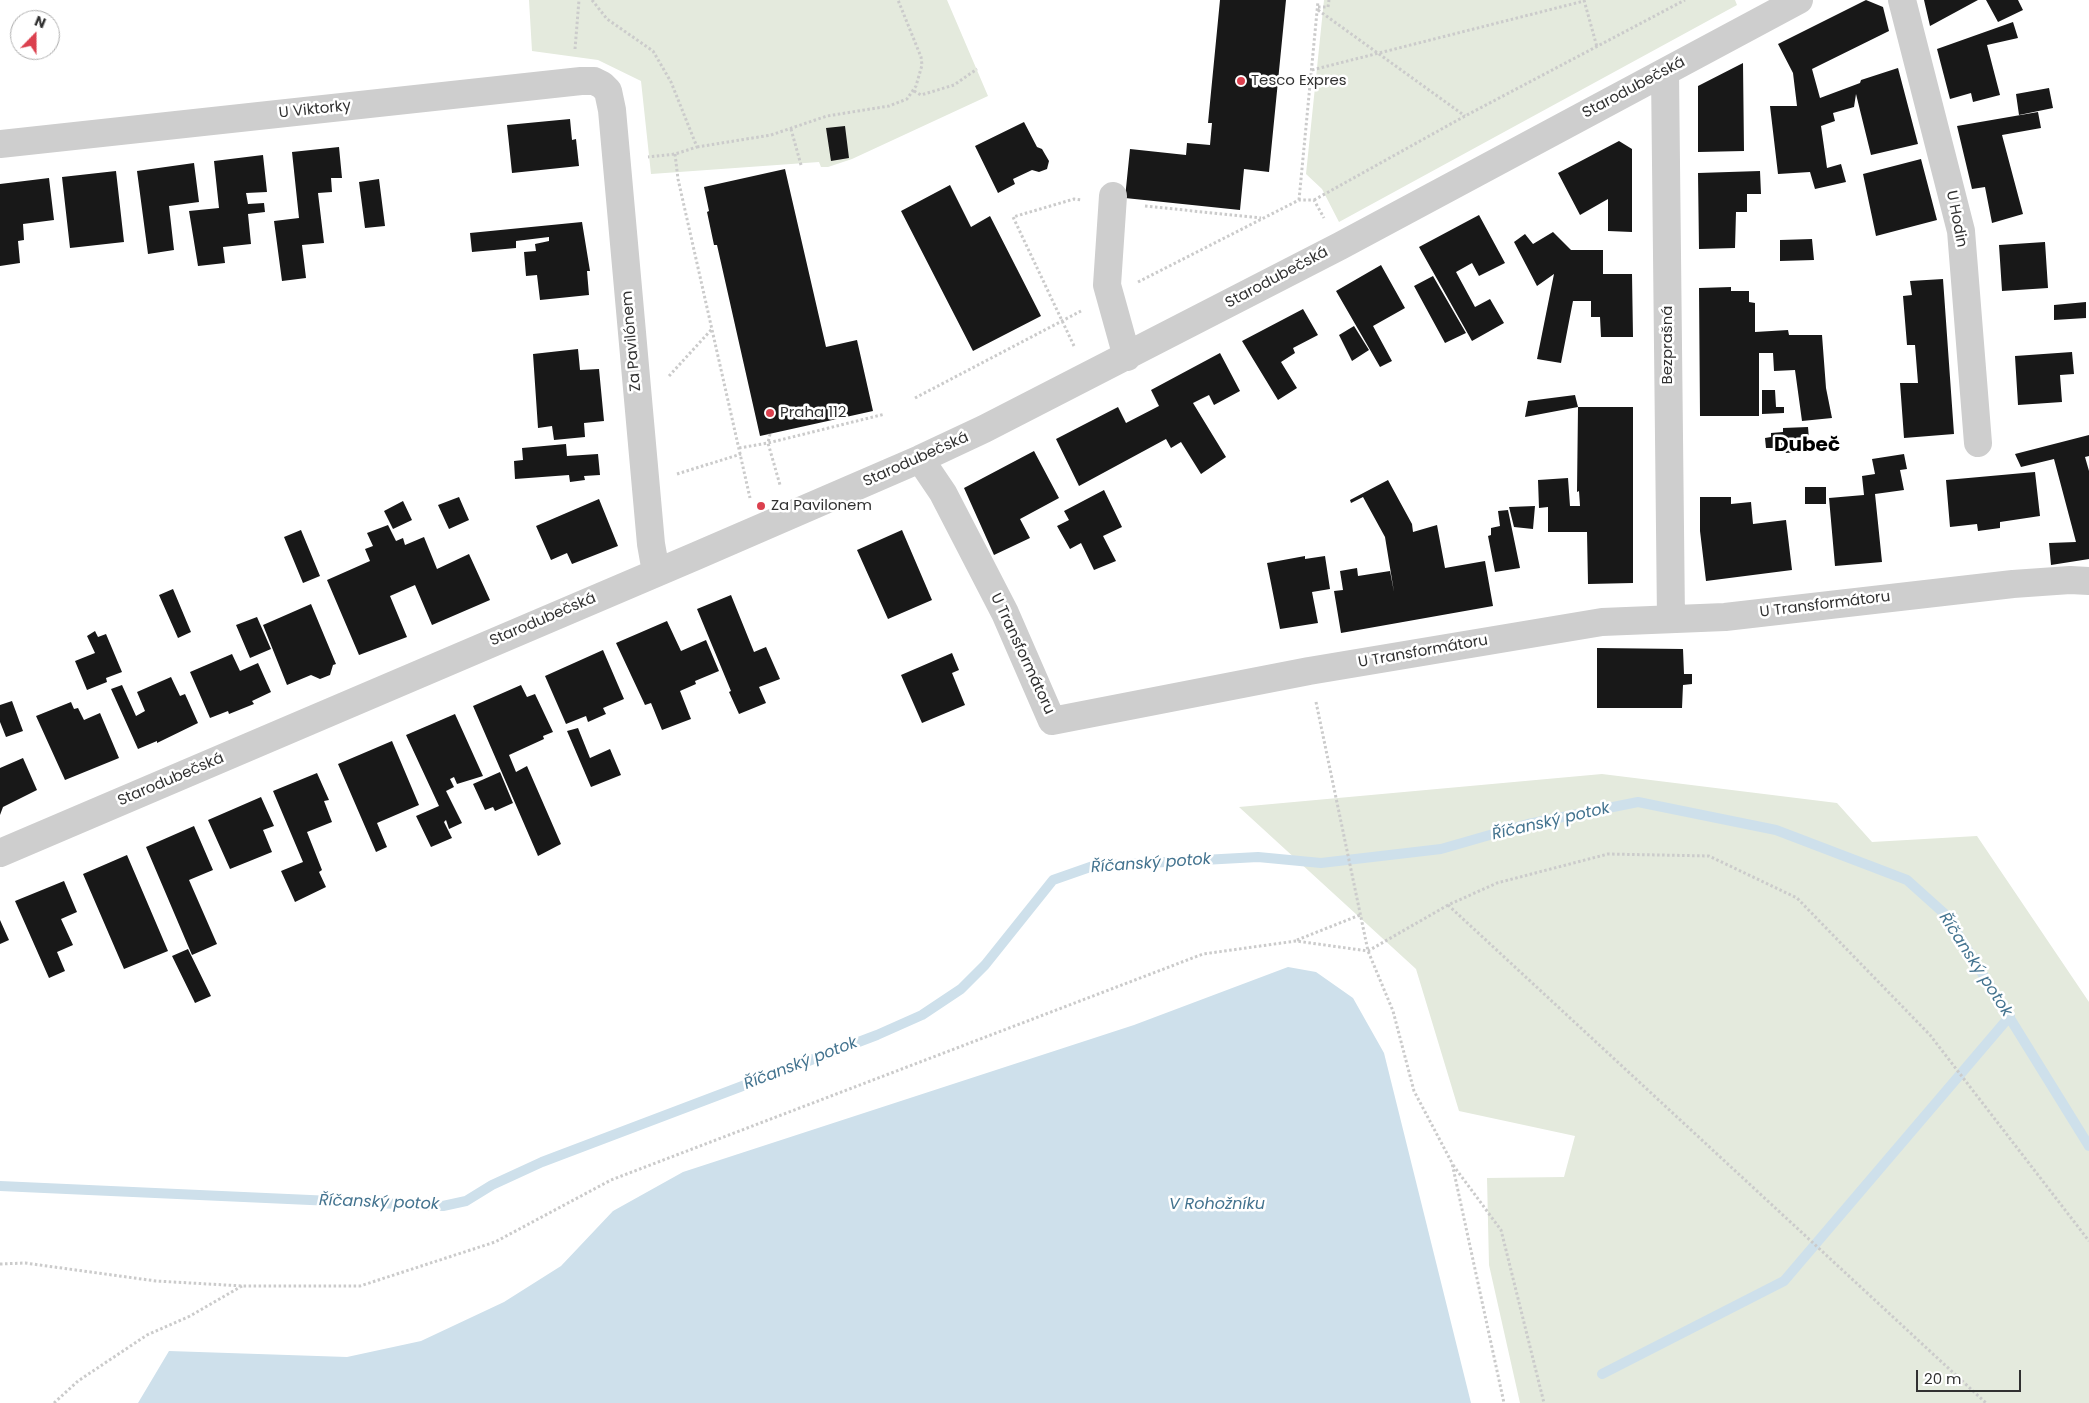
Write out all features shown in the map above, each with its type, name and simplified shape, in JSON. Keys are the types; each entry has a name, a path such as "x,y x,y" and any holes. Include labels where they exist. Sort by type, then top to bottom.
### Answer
{"street":[{"name":"Starodubečská","path":"0,853 920,459 1127,357 1799,0"},
{"name":"U Hodin","path":"1902,0 1961,231 1978,443"},
{"name":"Bezprašná","path":"1665,72 1671,619"},
{"name":"U Viktorky","path":"0,144 581,81 594,81 608,90 612,110"},
{"name":"Za Pavilónem","path":"612,110 650,544 656,572"},
{"path":"1102,198 1107,285 1127,357"},
{"name":"U Transformátoru","path":"920,459 943,493 1005,613 1052,721 1309,671 1602,622 1725,617 2013,584 2070,580 2089,581"}],"path":[{"path":"579,0 574,62 581,81"},
{"path":"592,0 607,18 653,51 671,82 697,147"},
{"path":"616,159 675,154 697,147 734,142 792,129 827,116 896,104 907,99 914,91 921,72 921,57 898,0"},
{"path":"1318,8 1328,7 1329,0"},
{"path":"1131,286 1299,200 1314,200 1465,116 1685,0"},
{"path":"1299,200 1318,1"},
{"path":"1312,70 1584,1 1598,47"},
{"path":"1318,8 1376,54 1465,116"},
{"path":"914,91 921,94 954,85 976,69"},
{"path":"792,129 801,165"},
{"path":"675,154 678,178 752,504"},
{"path":"1089,376 1013,217 1074,199 1102,198"},
{"path":"1314,200 1326,220"},
{"path":"1144,206 1262,218"},
{"path":"915,398 1086,308"},
{"path":"666,380 712,329"},
{"path":"740,448 768,443 885,414"},
{"path":"770,434 768,443 781,488"},
{"path":"675,475 741,454"},
{"path":"1309,671 1339,807 1351,878 1368,951 1393,1011 1414,1091 1452,1163 1501,1230 1544,1403"},
{"path":"1296,941 1368,951 1448,905 1497,883 1608,854 1708,856 1797,898 1930,1034 2089,1241"},
{"path":"1448,905 1986,1403"},
{"path":"0,1264 25,1263 156,1281 243,1286 360,1286 486,1245 611,1180 1203,954 1296,941 1360,915"},
{"path":"1452,1163 1504,1403"},
{"path":"54,1403 78,1381 147,1335 190,1316 243,1286"}],"shaded area":[{"path":"529,0 947,0 988,96 852,159 828,167 821,167 819,162 651,174 641,81 598,60 532,51"},
{"path":"1324,0 1735,0 1737,5 1339,222 1322,189 1306,174"},
{"path":"1602,774 1837,803 1872,842 1977,836 2089,1002 2089,1403 1520,1403 1489,1265 1487,1178 1564,1177 1575,1136 1459,1111 1416,969 1239,807"}],"water":[{"name":"V Rohožníku","path":"1288,967 1316,972 1353,998 1384,1053 1471,1403 138,1403 169,1351 347,1357 421,1341 504,1302 561,1266 613,1211 683,1172 1134,1025"}],"building":[{"path":"1220,0 1286,0 1269,172 1244,169 1240,210 1125,198 1130,149 1186,155 1187,143 1210,145 1212,123 1208,123"},
{"path":"1866,0 1883,7 1889,31 1812,69 1820,98 1860,83 1861,80 1898,68 1918,144 1871,155 1856,94 1854,107 1833,113 1835,121 1821,126 1827,168 1841,164 1846,182 1815,189 1810,172 1778,174 1770,106 1797,106 1793,73 1778,44"},
{"path":"1924,0 1978,0 1930,26"},
{"path":"1986,0 2018,0 2023,10 1998,22"},
{"path":"2013,22 2018,38 1987,45 2000,95 1973,102 1971,93 1950,99 1937,49"},
{"path":"1743,63 1744,151 1698,152 1698,86"},
{"path":"2049,88 2053,108 2019,115 2016,94"},
{"path":"2038,112 2041,128 2002,135 2023,214 1992,223 1985,187 1972,189 1957,126"},
{"path":"570,119 572,140 576,139 579,166 512,173 507,125"},
{"path":"1024,122 1037,147 1042,149 1049,161 1047,169 1039,172 1032,170 1013,179 1015,184 998,193 975,146"},
{"path":"845,126 849,158 831,161 826,128"},
{"path":"1619,141 1632,149 1632,232 1608,231 1608,199 1580,215 1558,173"},
{"path":"339,147 342,178 331,178 332,192 318,193 324,243 302,245 306,278 282,281 274,221 299,218 292,152"},
{"path":"263,155 267,192 246,193 248,204 264,203 265,212 248,214 251,244 223,247 225,263 198,266 189,211 219,208 214,161"},
{"path":"1921,159 1937,220 1876,236 1863,174"},
{"path":"194,163 199,202 169,206 174,250 148,254 137,171"},
{"path":"785,169 826,347 857,340 873,411 760,436 717,245 714,245 704,187"},
{"path":"116,171 124,242 70,248 62,177"},
{"path":"1760,171 1761,194 1747,194 1747,212 1736,212 1735,248 1699,249 1698,173"},
{"path":"49,178 54,220 23,224 24,240 18,241 20,263 0,266 0,184"},
{"path":"379,179 385,226 365,228 359,182"},
{"path":"950,185 971,227 990,216 1041,316 973,351 901,211"},
{"path":"1479,215 1505,263 1479,276 1472,263 1456,272 1475,307 1490,299 1504,323 1472,341 1419,247"},
{"path":"582,222 590,271 587,271 589,295 540,300 537,275 526,276 524,252 536,251 535,244 549,241 549,237 516,241 516,248 472,252 470,233"},
{"path":"1553,232 1571,250 1603,250 1603,274 1632,274 1633,337 1601,337 1600,317 1591,317 1591,301 1573,301 1561,363 1537,359 1554,274 1537,286 1514,242 1525,234 1533,244"},
{"path":"1812,239 1814,260 1780,261 1780,240"},
{"path":"2045,242 2048,288 2002,291 1999,245"},
{"path":"1381,265 1405,308 1373,326 1392,361 1380,367 1336,291"},
{"path":"1433,276 1466,333 1445,343 1414,286"},
{"path":"1943,279 1954,434 1904,438 1900,383 1918,383 1915,345 1907,345 1903,296 1912,295 1910,281"},
{"path":"1731,287 1731,291 1749,291 1749,302 1755,303 1755,332 1788,330 1789,335 1822,335 1826,388 1832,418 1802,421 1795,370 1774,371 1773,353 1759,353 1759,416 1700,416 1699,288"},
{"path":"2086,302 2086,318 2054,320 2054,305"},
{"path":"1303,309 1318,335 1293,348 1295,353 1281,362 1297,388 1278,400 1242,341"},
{"path":"1354,326 1369,350 1352,361 1339,335"},
{"path":"578,349 580,370 599,369 604,421 584,423 585,437 554,440 552,426 538,428 533,354"},
{"path":"2072,352 2074,374 2060,375 2062,402 2018,405 2015,356"},
{"path":"1220,353 1240,391 1214,405 1209,395 1193,403 1226,457 1201,474 1181,442 1171,448 1166,439 1079,486 1056,439 1118,407 1126,423 1159,406 1151,390"},
{"path":"1762,390 1775,390 1776,407 1784,407 1784,413 1762,414"},
{"path":"1575,395 1578,407 1525,417 1528,401"},
{"path":"1578,407 1633,407 1633,583 1588,584 1587,532 1548,532 1548,507 1539,508 1538,480 1568,478 1570,506 1580,506 1579,491 1577,492"},
{"path":"1808,427 1810,451 1786,453 1785,451 1774,452 1774,448 1766,448 1765,438 1771,437 1771,433 1783,432 1783,428"},
{"path":"2089,435 2089,456 2085,457 2089,471 2089,559 2051,565 2049,543 2076,542 2054,459 2021,467 2015,454"},
{"path":"566,444 567,456 598,454 600,475 584,476 585,480 570,482 569,475 515,479 514,461 523,460 522,448"},
{"path":"1034,451 1059,498 1020,519 1030,538 994,555 964,488"},
{"path":"1904,454 1907,469 1900,470 1904,490 1875,494 1882,562 1835,566 1829,498 1864,495 1862,476 1875,474 1872,459"},
{"path":"2035,472 2040,516 2000,522 2000,528 1978,531 1977,524 1950,527 1946,480"},
{"path":"1388,480 1412,524 1413,532 1437,525 1445,568 1485,561 1493,606 1341,633 1334,591 1343,590 1340,571 1357,568 1358,576 1390,571 1394,592 1385,537 1363,497 1351,503 1350,500"},
{"path":"1805,487 1826,487 1826,504 1805,504"},
{"path":"1104,490 1122,527 1103,536 1116,561 1094,570 1081,543 1070,549 1057,526 1069,520 1064,511"},
{"path":"459,497 469,520 449,529 438,505"},
{"path":"1700,497 1731,497 1731,504 1751,502 1753,524 1786,520 1792,570 1706,581 1700,531"},
{"path":"599,499 618,546 572,564 567,553 551,560 536,526"},
{"path":"403,501 412,520 393,529 384,511"},
{"path":"1535,506 1533,529 1514,527 1509,507"},
{"path":"1508,510 1520,568 1495,572 1488,536 1491,535 1491,528 1500,526 1498,511"},
{"path":"388,525 396,541 403,538 405,545 424,537 437,569 469,554 490,600 432,625 415,585 390,596 407,637 359,655 327,580 370,561 365,549 373,546 367,533"},
{"path":"301,530 320,576 303,583 284,537"},
{"path":"902,530 932,600 888,619 857,550"},
{"path":"1305,556 1305,559 1325,556 1330,589 1312,592 1318,623 1280,629 1267,563"},
{"path":"173,589 191,632 178,638 159,595"},
{"path":"731,595 754,652 766,647 780,679 759,687 766,703 739,714 697,609"},
{"path":"311,604 336,664 333,665 330,675 320,679 311,675 287,685 263,625"},
{"path":"257,617 271,649 250,658 236,625"},
{"path":"667,621 681,651 706,640 719,671 695,681 696,684 680,691 691,719 662,730 651,703 645,705 616,643"},
{"path":"95,631 98,637 106,634 122,672 106,678 107,682 87,690 75,661 95,653 87,636"},
{"path":"1597,648 1683,649 1684,674 1692,674 1692,684 1683,685 1682,708 1597,708"},
{"path":"603,650 624,699 603,708 606,714 588,722 586,716 566,724 545,676"},
{"path":"952,653 959,670 952,673 965,705 922,723 901,675"},
{"path":"232,654 240,671 258,663 271,692 252,701 254,704 229,714 228,711 210,718 190,672"},
{"path":"171,677 180,696 185,694 198,723 157,743 157,741 138,749 111,689 122,685 136,716 145,711 137,692"},
{"path":"521,685 527,697 535,694 553,732 543,736 544,739 509,755 516,772 527,766 561,844 538,856 473,706"},
{"path":"12,701 23,731 6,737 0,722 0,705"},
{"path":"71,702 74,709 78,708 84,720 100,713 119,758 65,780 36,716"},
{"path":"455,714 483,776 457,784 454,777 450,779 454,787 446,791 462,823 449,829 446,820 444,822 452,838 431,847 416,816 439,806 406,735"},
{"path":"578,728 590,758 610,749 621,775 591,787 567,731"},
{"path":"392,741 419,805 377,823 387,847 376,852 338,764"},
{"path":"23,758 37,790 3,807 0,815 0,768"},
{"path":"500,772 513,803 495,811 493,807 485,810 473,784"},
{"path":"317,773 329,800 324,801 332,822 307,832 322,870 319,872 326,887 295,902 281,871 303,862 273,791"},
{"path":"261,797 274,826 263,830 272,852 230,869 208,820"},
{"path":"194,826 213,870 189,880 217,944 192,955 146,847"},
{"path":"127,855 168,951 124,969 83,874"},
{"path":"64,881 77,912 61,919 73,945 57,952 65,971 49,978 15,901"},
{"path":"0,920 9,940 0,944"},
{"path":"188,949 211,996 195,1003 172,956"}],"waterway":[{"name":"Říčanský potok","path":"0,1186 443,1206 466,1201 492,1185 542,1162 877,1035 922,1015 961,989 985,965 1053,880 1093,866 1258,857 1321,863 1441,849 1528,824 1638,802 1776,830 1907,880 1946,915 2089,1146"},
{"path":"1602,1374 1784,1281 2010,1016"}],"place":[{"name":"Tesco Expres","path":"1241,81"},
{"name":"Praha 112","path":"770,413"},
{"name":"Za Pavilonem","path":"761,506"}],"district":[{"name":"Dubeč","path":"1807,446"}]}
